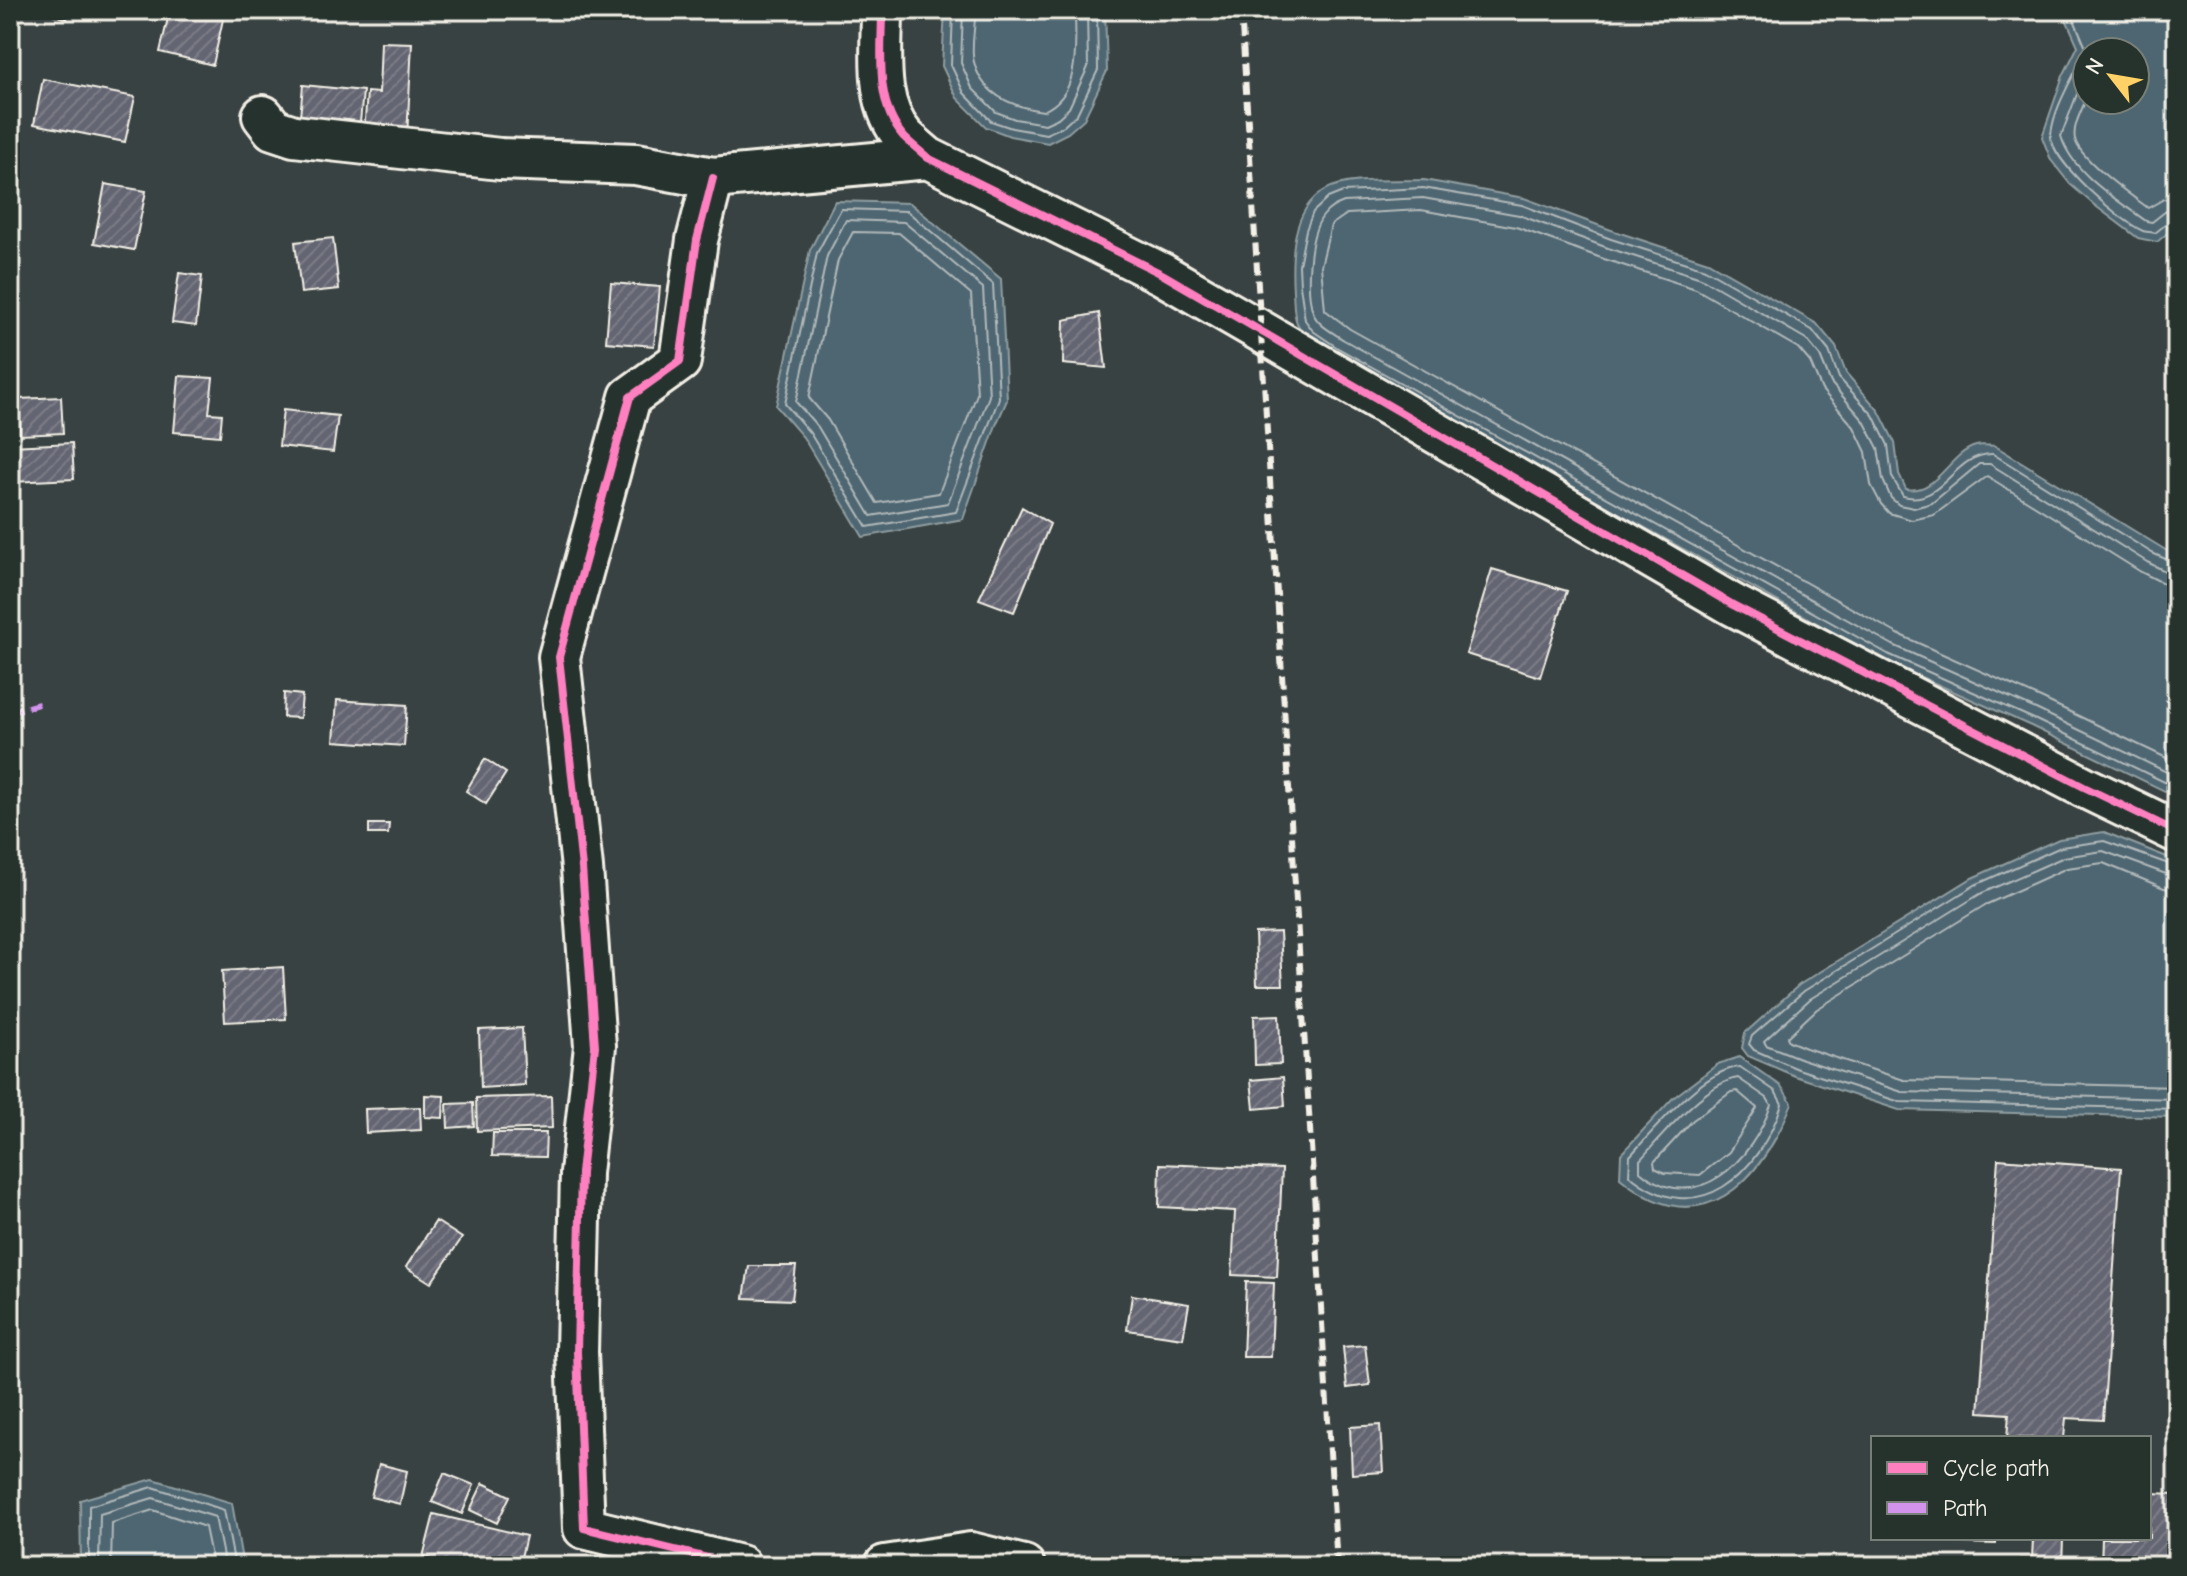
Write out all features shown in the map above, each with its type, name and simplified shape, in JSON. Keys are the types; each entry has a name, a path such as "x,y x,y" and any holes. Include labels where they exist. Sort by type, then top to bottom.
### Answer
{"street":[{"path":"882,10 882,90 896,124 928,158 1162,274 1733,605 2177,832"},
{"path":"263,116 273,129 294,136 500,159 636,164 713,178 928,158"},
{"path":"713,178 697,240 680,361 630,397 559,657 582,868 595,1046 581,1173 577,1352 584,1528 740,1566"},
{"path":"885,1566 971,1553 1024,1566"}],"water":[{"path":"945,10 1105,10 1107,71 1084,119 1068,133 1048,143 1010,136 986,127 957,98 942,66"},
{"path":"2059,10 2177,10 2177,225 2157,242 2138,238 2070,184 2051,160 2042,137 2071,60 2071,116 2151,116 2151,36 2074,36 2063,12"},
{"path":"1424,180 1524,198 1708,262 1817,324 1836,347 1846,373 1879,411 1895,443 1899,474 1906,489 1926,486 1967,450 1978,445 1995,446 2177,557 2177,797 2031,726 1885,661 1334,355 1308,337 1296,319 1292,279 1293,250 1305,209 1325,190 1346,183"},
{"path":"835,201 910,203 1001,279 1007,400 963,519 863,537 803,437 776,406 810,250"},
{"path":"2104,832 2177,861 2177,1117 1899,1110 1795,1076 1748,1056 1742,1048 1745,1033 1799,985 1972,878 2059,839"},
{"path":"1739,1057 1781,1086 1792,1103 1763,1158 1745,1179 1725,1196 1702,1205 1677,1206 1649,1198 1620,1178 1621,1154 1673,1098 1718,1064"},
{"path":"153,1479 232,1503 243,1566 81,1566 80,1500"}],"building":[{"path":"40,10 70,10 67,19"},
{"path":"135,10 225,10 213,65 160,52 168,18"},
{"path":"294,10 322,10 322,17 295,18"},
{"path":"381,42 412,43 407,137 364,134 367,92 379,93"},
{"path":"43,79 135,97 125,142 34,124"},
{"path":"303,85 363,91 359,133 299,128"},
{"path":"105,184 146,191 134,250 94,243"},
{"path":"333,238 339,289 301,293 295,242"},
{"path":"179,273 202,276 196,326 172,323"},
{"path":"611,283 660,287 654,346 606,342"},
{"path":"1099,313 1106,368 1063,364 1064,320"},
{"path":"179,376 213,378 209,413 222,414 220,436 174,432"},
{"path":"61,397 63,433 20,435 19,399"},
{"path":"283,410 338,416 333,452 279,446"},
{"path":"72,443 74,479 12,482 11,446"},
{"path":"1022,507 1050,524 1014,612 979,599"},
{"path":"1492,569 1567,591 1540,677 1466,654"},
{"path":"284,693 302,695 300,718 283,717"},
{"path":"337,700 407,705 404,746 334,741"},
{"path":"485,759 506,773 486,804 466,791"},
{"path":"369,824 389,824 388,834 369,834"},
{"path":"1280,932 1283,985 1257,985 1255,933"},
{"path":"283,967 286,1019 225,1022 222,971"},
{"path":"1279,1015 1281,1064 1255,1065 1254,1016"},
{"path":"522,1028 525,1085 481,1088 479,1030"},
{"path":"1283,1077 1285,1106 1254,1109 1251,1080"},
{"path":"425,1095 444,1096 443,1118 425,1117"},
{"path":"551,1096 552,1128 477,1131 476,1098"},
{"path":"473,1103 474,1126 448,1128 447,1104"},
{"path":"420,1107 421,1130 366,1133 365,1109"},
{"path":"493,1133 546,1133 545,1157 492,1156"},
{"path":"1998,1159 2121,1168 2103,1420 2066,1418 2064,1436 2007,1436 2009,1414 1979,1412"},
{"path":"1160,1164 1282,1169 1277,1277 1232,1275 1235,1211 1159,1207"},
{"path":"436,1221 462,1238 431,1283 406,1267"},
{"path":"749,1266 796,1266 792,1300 744,1298"},
{"path":"1246,1282 1274,1283 1271,1357 1243,1357"},
{"path":"1132,1295 1189,1304 1183,1338 1127,1330"},
{"path":"1365,1345 1370,1385 1347,1388 1343,1347"},
{"path":"1380,1425 1383,1472 1352,1474 1350,1427"},
{"path":"379,1464 407,1471 400,1504 371,1497"},
{"path":"444,1473 474,1485 462,1514 432,1502"},
{"path":"483,1483 510,1496 497,1523 470,1510"},
{"path":"2151,1493 2177,1494 2177,1566 2101,1566 2102,1540 2151,1540"},
{"path":"434,1514 526,1536 519,1566 463,1566 423,1557"},
{"path":"1960,1540 1996,1540 1996,1544 1960,1543"},
{"path":"2033,1540 2063,1540 2062,1566 2020,1566 2020,1559 2032,1559"}],"railway":[{"path":"1241,10 1337,1566"}],"marked path":[{"path":"10,712 42,703"}],"cycle path":[{"path":"882,10 881,60 888,109 904,137 928,158 1162,274 1733,605 2177,832"},
{"path":"713,178 697,240 680,361 630,397 559,657 582,868 595,1046 581,1173 577,1352 584,1528 740,1566"}]}
